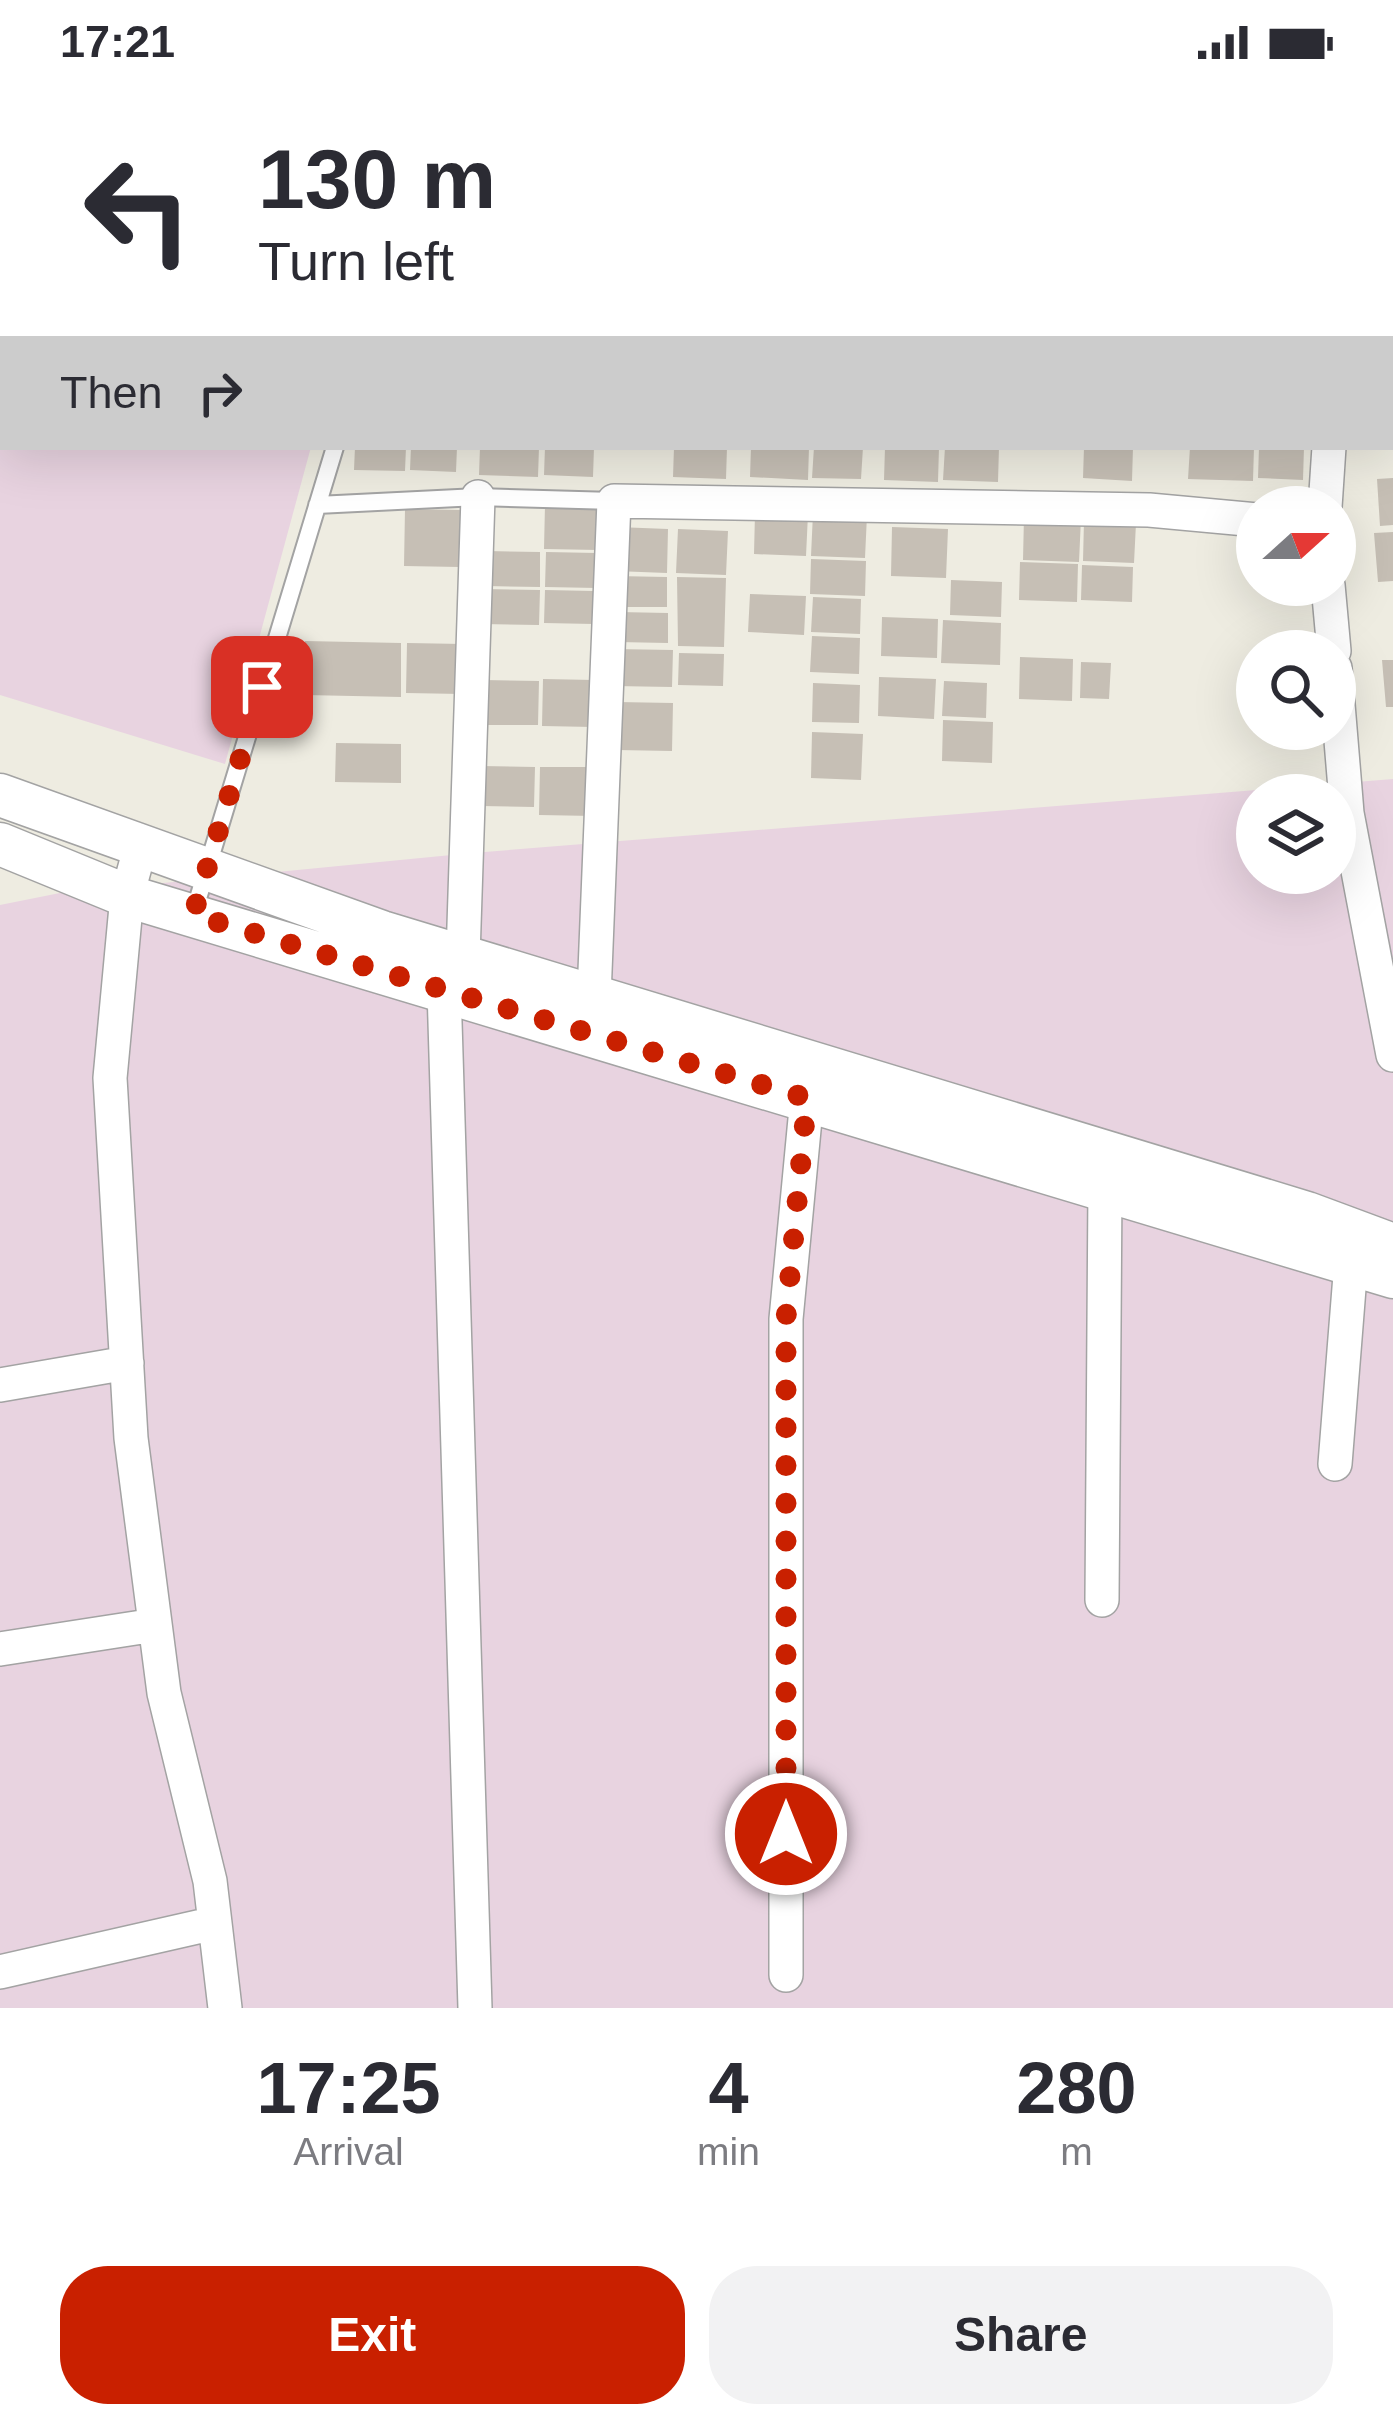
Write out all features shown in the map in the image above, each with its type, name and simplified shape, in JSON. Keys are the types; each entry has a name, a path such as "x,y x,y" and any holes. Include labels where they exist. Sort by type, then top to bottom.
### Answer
{"street":[{"path":"1326,486 1329,450"},
{"path":"475,2008 453,972 478,497"},
{"path":"594,996 614,500 1149,510 1236,518"},
{"path":"1342,750 1347,813 1393,1055"},
{"path":"0,795 206,869 453,972 807,1098 1393,1277"},
{"path":"0,844 127,896 193,915 453,972 594,996 1307,1214 1393,1245"},
{"path":"141,845 127,896 110,1078 127,1363 164,1693 215,1923 226,2008"},
{"path":"786,1975 786,1318 807,1098"},
{"path":"1102,1600 1105,1187"},
{"path":"1335,1464 1351,1263"},
{"path":"0,1385 127,1363"},
{"path":"0,1649 155,1624"},
{"path":"0,1972 215,1923"}],"lane":[{"path":"193,915 334,450"},
{"path":"317,505 478,497 614,500"}],"shaded area":[{"path":"0,450 310,450 225,764 0,695"},
{"path":"1393,779 1393,2008 0,2008 0,905 60,893 472,853 1236,792 1236,894 1356,894 1356,782"}],"building":[{"path":"355,450 406,450 405,471 354,470"},
{"path":"411,450 457,450 456,472 410,470"},
{"path":"480,450 539,450 538,477 479,475"},
{"path":"545,450 594,450 593,477 544,475"},
{"path":"674,450 727,450 726,479 673,477"},
{"path":"751,450 809,450 808,480 750,477"},
{"path":"814,450 863,450 861,479 812,478"},
{"path":"885,450 939,450 938,482 884,480"},
{"path":"945,450 999,450 998,482 943,480"},
{"path":"1084,450 1133,450 1132,481 1083,478"},
{"path":"1190,450 1254,450 1253,481 1188,479"},
{"path":"1259,450 1304,450 1303,480 1258,478"},
{"path":"1393,478 1393,525 1380,526 1377,479"},
{"path":"545,505 599,506 598,550 544,549"},
{"path":"405,509 461,510 460,567 404,566"},
{"path":"755,513 808,514 806,556 754,554"},
{"path":"813,513 867,515 865,558 811,556"},
{"path":"1024,516 1081,518 1079,562 1023,560"},
{"path":"1084,520 1136,523 1134,563 1083,561"},
{"path":"617,527 668,529 667,573 615,571"},
{"path":"892,527 948,529 946,578 891,576"},
{"path":"678,529 728,531 726,575 676,573"},
{"path":"1393,532 1393,581 1378,582 1374,533"},
{"path":"486,551 540,552 540,587 486,586"},
{"path":"546,552 597,553 597,588 545,587"},
{"path":"811,559 866,561 865,596 810,594"},
{"path":"1020,562 1078,564 1077,602 1019,600"},
{"path":"1082,565 1133,567 1132,602 1081,600"},
{"path":"615,576 667,577 667,607 614,607"},
{"path":"677,577 726,578 724,647 678,646"},
{"path":"951,580 1002,582 1001,617 950,615"},
{"path":"483,589 540,590 539,625 482,624"},
{"path":"545,590 594,591 594,624 544,623"},
{"path":"750,594 806,596 804,635 748,632"},
{"path":"813,597 861,599 860,634 811,632"},
{"path":"618,612 668,613 668,643 617,642"},
{"path":"882,617 938,619 937,658 881,656"},
{"path":"943,620 1001,623 1000,665 941,663"},
{"path":"812,636 860,638 859,674 810,672"},
{"path":"305,641 401,643 401,697 305,695"},
{"path":"407,643 463,644 462,694 406,693"},
{"path":"614,649 673,650 672,687 614,686"},
{"path":"679,653 724,654 723,686 678,685"},
{"path":"1020,657 1073,659 1072,701 1019,699"},
{"path":"1382,660 1393,660 1393,707 1386,707"},
{"path":"1081,662 1111,663 1109,699 1080,698"},
{"path":"879,677 936,679 934,719 878,716"},
{"path":"543,679 594,680 593,727 542,726"},
{"path":"483,680 539,681 538,725 482,725"},
{"path":"944,681 987,683 986,718 942,716"},
{"path":"813,683 860,685 859,723 812,722"},
{"path":"617,702 673,703 672,751 617,750"},
{"path":"943,720 993,722 992,763 942,761"},
{"path":"812,732 863,734 861,780 811,778"},
{"path":"336,743 401,744 401,783 335,782"},
{"path":"481,766 535,767 534,807 481,806"},
{"path":"540,767 595,767 594,816 539,815"}],"route":[{"path":"262,687 193,915 807,1098 786,1318 786,1834"}]}
